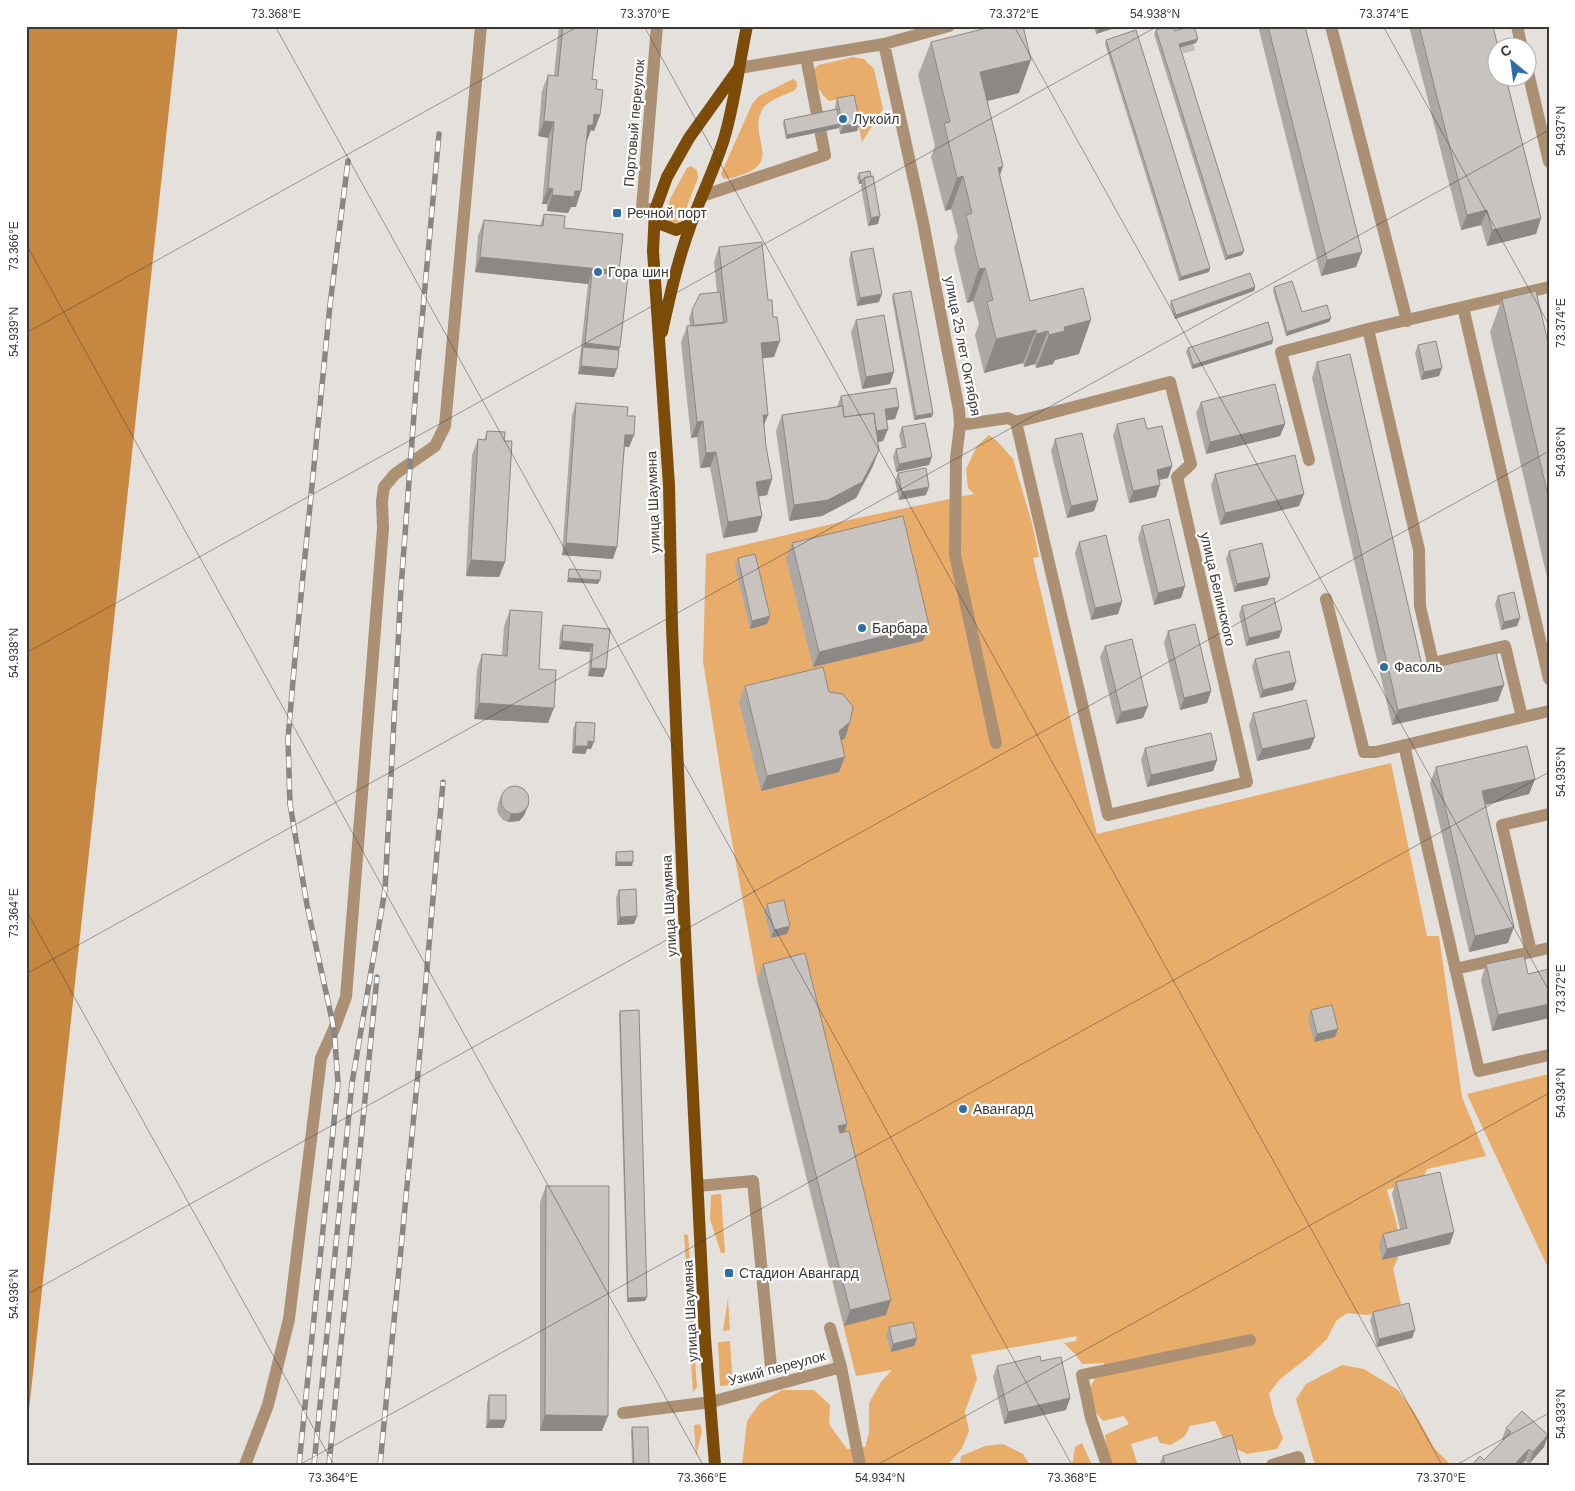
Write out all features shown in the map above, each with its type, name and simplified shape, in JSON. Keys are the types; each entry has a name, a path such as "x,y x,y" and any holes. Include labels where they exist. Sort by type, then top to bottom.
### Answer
{"main road":[{"path":"738,68 747,26"},
{"name":"улица Шаумяна","path":"715,1465 706,1338 682,884 672,627 669,484 653,251 655,210 667,178 689,138 738,68"},
{"name":"улица Шаумяна","path":"659,346 679,261 723,141 734,103 738,68"},
{"path":"655,210 663,225 676,230 691,224"}],"street":[{"path":"245,1465 268,1405 290,1319 321,1058 346,997 383,528 382,501 384,487 394,474 435,446 445,426 481,26"},
{"name":"Портовый переулок","path":"655,210 642,208 657,26"},
{"path":"738,68 884,44 949,26"},
{"path":"1332,26 1407,321"},
{"name":"улица 25 лет Октября","path":"884,44 923,222 959,410 960,425 1008,418 1016,422"},
{"path":"702,196 826,155 806,57"},
{"path":"1532,88 1549,162"},
{"path":"1309,460 1281,352 1368,329 1549,287"},
{"path":"1463,307 1549,679"},
{"path":"1368,329 1420,550 1420,606 1433,663 1505,646 1522,718"},
{"name":"улица Белинского","path":"1170,382 1191,464 1177,477 1247,782 1108,815 1016,422 1170,382"},
{"path":"960,425 956,458 955,555 996,743"},
{"path":"1326,599 1364,752 1376,752 1549,711"},
{"path":"1404,745 1479,1071 1549,1055"},
{"path":"1532,952 1502,824 1549,814"},
{"path":"1455,969 1549,948"},
{"path":"698,1186 753,1181 771,1367"},
{"path":"830,1328 841,1367"},
{"path":"1107,1465 1091,1418 1082,1375 1250,1340"},
{"name":"Узкий переулок","path":"623,1413 711,1402 841,1367 860,1465"},
{"path":"1272,1465 1298,1457 1300,1465"}],"shaded area":[{"path":"26,26 178,26 26,1438"},
{"path":"853,57 864,59 874,69 883,109 862,142 853,97 829,101 818,88 814,75 814,69 819,65"},
{"path":"793,79 797,82 795,90 772,101 764,106 762,110 759,120 762,148 760,163 753,170 741,175 723,178 721,174 752,104 759,96"},
{"path":"691,166 697,170 698,178 683,217 676,223 670,222 666,217 670,199 687,168"},
{"path":"989,435 1013,459 1032,523 1039,557 1033,558 1097,834 1391,763 1427,936 1439,936 1462,1097 1486,1156 1427,1169 1423,1178 1387,1190 1398,1230 1399,1250 1393,1268 1402,1309 1367,1315 1347,1313 1336,1321 1327,1339 1279,1380 1269,1394 1283,1438 1277,1449 1247,1454 1226,1444 1215,1421 1190,1426 1185,1436 1171,1445 1160,1443 1157,1436 1131,1444 1138,1465 1113,1465 1107,1449 1105,1435 1129,1424 1124,1416 1103,1421 1096,1413 1090,1388 1095,1378 1104,1375 1104,1363 1082,1364 1064,1343 1076,1341 1077,1336 971,1355 977,1379 965,1411 969,1431 962,1448 948,1465 742,1465 747,1421 760,1403 782,1390 814,1390 830,1405 829,1424 847,1449 865,1447 869,1433 869,1403 881,1382 892,1370 856,1376 757,979 728,819 703,661 706,554 853,519 974,494 968,488 966,469 977,446"},
{"path":"1549,1074 1549,1270 1467,1094"},
{"path":"721,1194 725,1253 721,1253 710,1219 711,1195"},
{"path":"684,1234 688,1235 695,1330 690,1330"},
{"path":"728,1298 730,1330 723,1331"},
{"path":"730,1341 733,1385 720,1386 718,1342"},
{"path":"690,1344 694,1344 697,1387 693,1392"},
{"path":"1342,1365 1364,1369 1398,1390 1415,1413 1435,1449 1451,1465 1315,1465 1296,1399 1306,1384"},
{"path":"700,1424 702,1431 696,1456 694,1425"},
{"path":"1082,1443 1092,1465 1071,1465 1075,1447"},
{"path":"1003,1444 1023,1454 1030,1465 960,1465 961,1456 985,1446"}],"building":[{"path":"563,26 598,26 592,79 597,80 596,89 603,90 600,115 594,114 593,125 588,125 581,191 575,191 574,197 552,195 553,189 548,188 554,122 544,121 548,75 558,76"},
{"path":"995,26 1023,26 1031,60 980,72 1003,166 998,168 1030,301 1083,288 1091,320 1064,327 1065,331 1049,335 1048,331 1036,334 1036,330 996,339 987,302 993,300 985,268 979,269 966,215 972,213 963,176 957,178 944,123 950,122 931,42"},
{"path":"1096,26 1110,26 1098,30"},
{"path":"1173,26 1175,31 1194,26 1198,39 1179,44 1244,251 1227,256 1156,30"},
{"path":"1268,26 1305,26 1362,252 1327,260"},
{"path":"1419,26 1493,26 1496,38 1488,38 1488,88 1508,88 1541,218 1492,230 1487,210 1467,215"},
{"path":"1136,30 1210,268 1181,277 1106,40"},
{"path":"854,95 860,123 843,126 837,98"},
{"path":"837,109 840,124 787,135 784,120"},
{"path":"870,171 871,176 860,180 859,173"},
{"path":"873,176 880,216 871,218 864,178"},
{"path":"544,214 565,216 564,228 623,234 619,271 480,257 484,220 543,226"},
{"path":"762,242 768,300 772,300 773,317 777,317 780,341 761,343 768,415 763,415 772,479 756,482 762,516 728,522 716,452 706,453 703,421 697,422 687,326 727,322 719,247"},
{"path":"873,248 882,294 860,298 851,252"},
{"path":"592,272 628,276 620,347 585,343"},
{"path":"1250,273 1255,287 1176,315 1171,301"},
{"path":"1292,281 1302,312 1327,305 1331,318 1287,332 1274,287"},
{"path":"911,291 933,413 916,416 893,294"},
{"path":"1536,291 1549,347 1549,500 1502,299"},
{"path":"720,292 724,323 694,326 692,310 700,294"},
{"path":"884,315 894,372 866,377 856,320"},
{"path":"1268,322 1273,340 1193,365 1188,348"},
{"path":"1436,341 1442,368 1424,372 1418,345"},
{"path":"583,347 619,350 617,369 581,366"},
{"path":"1350,354 1423,670 1496,653 1504,685 1398,710 1317,362"},
{"path":"1275,384 1285,424 1210,442 1201,402"},
{"path":"896,388 899,407 885,409 888,429 876,431 874,413 844,417 841,396"},
{"path":"576,403 628,407 627,416 635,416 634,435 625,435 617,547 566,543"},
{"path":"843,406 844,417 874,413 879,450 862,482 828,500 794,505 782,415"},
{"path":"1144,418 1147,429 1162,426 1172,466 1157,470 1160,485 1133,491 1117,424"},
{"path":"925,423 932,457 899,464 896,449 906,447 902,427"},
{"path":"487,431 505,432 504,441 512,441 505,562 471,560 478,439 486,440"},
{"path":"1082,433 1098,500 1071,506 1055,439"},
{"path":"1295,455 1304,494 1225,513 1215,474"},
{"path":"926,468 929,487 902,492 898,473"},
{"path":"903,516 929,625 819,652 792,543"},
{"path":"1169,519 1185,586 1158,593 1142,526"},
{"path":"1106,535 1122,602 1095,608 1079,542"},
{"path":"1262,543 1270,577 1237,584 1229,551"},
{"path":"755,554 770,616 752,621 738,558"},
{"path":"569,569 601,571 600,580 568,578"},
{"path":"1514,592 1520,618 1504,622 1498,596"},
{"path":"1274,598 1282,630 1249,638 1242,606"},
{"path":"510,610 542,612 539,669 556,670 554,708 479,703 482,654 507,656"},
{"path":"1195,624 1211,691 1184,698 1168,631"},
{"path":"563,625 610,629 606,669 591,668 593,644 562,641"},
{"path":"1132,639 1148,706 1121,712 1105,646"},
{"path":"1289,651 1296,682 1263,690 1255,659"},
{"path":"823,667 829,692 843,694 853,707 850,722 839,731 845,757 767,776 745,686"},
{"path":"1306,700 1315,737 1262,749 1253,713"},
{"path":"576,722 595,723 594,742 588,741 588,746 575,746"},
{"path":"1211,733 1217,760 1151,775 1145,748"},
{"path":"1527,746 1535,779 1482,791 1514,927 1475,936 1436,767"},
{"path":"515,786 525,790 529,800 525,810 515,814 505,810 501,800 505,790"},
{"path":"633,851 633,862 617,862 616,852"},
{"path":"636,889 637,916 620,917 619,890"},
{"path":"784,900 790,926 774,930 767,904"},
{"path":"805,953 847,1124 838,1126 840,1133 849,1131 891,1300 850,1310 763,964"},
{"path":"1524,956 1528,974 1549,969 1549,1004 1498,1015 1486,964"},
{"path":"1332,1005 1338,1029 1317,1034 1311,1010"},
{"path":"639,1010 647,1297 628,1298 620,1011"},
{"path":"1440,1172 1454,1232 1387,1249 1383,1234 1407,1228 1396,1182"},
{"path":"546,1186 609,1186 608,1416 545,1415"},
{"path":"1409,1303 1415,1330 1379,1339 1373,1312"},
{"path":"913,1322 917,1338 893,1344 889,1327"},
{"path":"1040,1356 1041,1361 1061,1357 1070,1398 1008,1412 997,1366"},
{"path":"489,1395 506,1395 506,1420 489,1420"},
{"path":"1522,1411 1548,1435 1533,1452 1529,1449 1514,1465 1472,1465 1480,1456 1484,1460 1511,1432 1506,1428"},
{"path":"632,1427 648,1427 649,1465 634,1465"},
{"path":"1232,1435 1241,1465 1165,1465 1163,1456"}],"tunnel":[{"path":"1182,26 1189,52"}],"railway":[{"path":"314,1465 352,1083 385,890 401,588 417,374 439,134"},
{"path":"299,1465 338,1082 334,1029 307,905 290,804 288,739 330,305 348,161"},
{"path":"380,1465 418,1073 443,782"},
{"path":"329,1465 377,977"}],"place":[{"name":"Лукойл","path":"843,119"},
{"name":"Речной порт","path":"617,213"},
{"name":"Гора шин","path":"598,272"},
{"name":"Барбара","path":"862,628"},
{"name":"Фасоль","path":"1384,667"},
{"name":"Авангард","path":"963,1109"},
{"name":"Стадион Авангард","path":"729,1273"}]}
